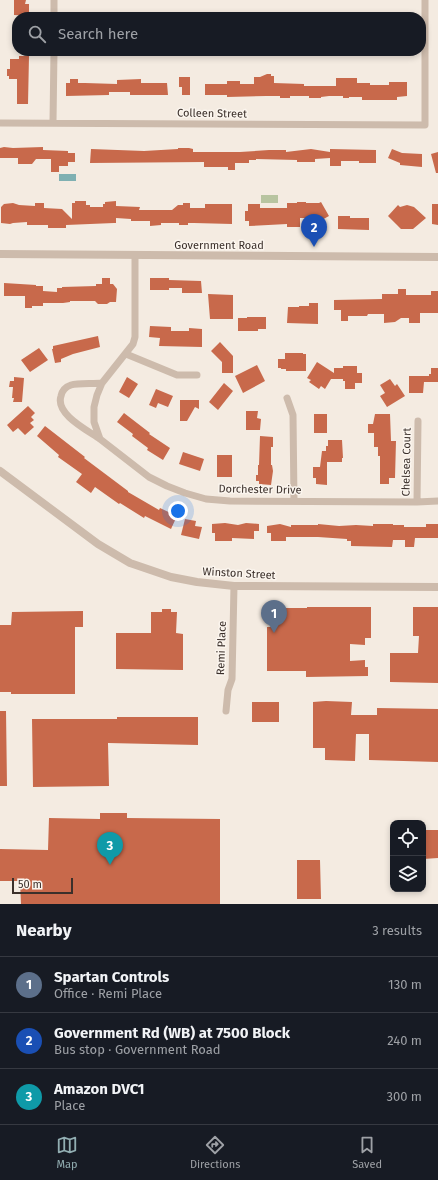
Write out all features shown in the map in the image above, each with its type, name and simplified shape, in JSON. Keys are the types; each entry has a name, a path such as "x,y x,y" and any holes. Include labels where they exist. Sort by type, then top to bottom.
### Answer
{"street":[{"path":"54,0 54,12"},
{"name":"Colleen Street","path":"424,0 424,12"},
{"path":"53,122 54,56"},
{"name":"Colleen Street","path":"0,122 425,125 424,56"},
{"name":"Government Road","path":"0,254 438,257"},
{"path":"100,439 94,422 94,407 97,395 102,383 126,354 133,344 135,337 135,255"},
{"path":"126,354 177,375 197,375"},
{"name":"Dorchester Drive","path":"102,383 70,385 63,390 60,398 62,410 70,418 149,477 185,493 206,499 230,501 438,501"},
{"path":"287,398 293,415 294,501"},
{"name":"Chelsea Court","path":"417,502 418,421"},
{"name":"Winston Street","path":"0,471 98,544 130,562 171,577 197,582 234,586 438,587"},
{"name":"Remi Place","path":"226,711 228,690 232,679 234,586"}],"green space":[{"path":"261,195 278,195 278,203 261,203"}],"water":[{"path":"59,174 76,174 76,181 59,181"}],"building":[{"path":"14,0 26,0 25,4 29,4 29,12 14,12"},
{"path":"19,56 29,56 28,104 17,104 17,79 9,79 9,76 7,76 7,69 10,69 10,59 19,59"},
{"path":"267,74 274,76 274,83 304,84 304,86 336,86 336,78 357,78 357,83 370,83 370,85 389,85 389,82 407,82 407,96 397,97 397,100 362,100 362,97 343,98 343,96 309,98 309,96 290,96 290,98 280,98 280,96 227,97 227,95 205,95 205,84 227,84 227,81 240,81 240,84 254,84 254,77 260,77"},
{"path":"179,77 190,77 190,95 182,95 182,87 179,87"},
{"path":"70,79 78,79 78,83 117,84 117,80 141,79 141,83 167,83 168,95 130,95 130,92 109,92 109,95 66,96 66,83 70,83"},
{"path":"43,147 43,150 68,151 68,153 75,153 75,162 68,162 68,166 59,166 59,172 51,172 51,159 36,159 32,164 18,164 18,158 0,158 0,148"},
{"path":"178,148 193,149 193,152 286,150 286,152 311,149 330,152 330,149 376,150 376,163 341,161 341,166 330,166 330,158 315,159 315,162 256,159 249,160 249,163 235,163 235,170 228,170 228,167 204,167 204,162 90,163 91,149 144,151"},
{"path":"392,149 402,153 422,154 422,167 400,165 400,163 388,158"},
{"path":"438,152 438,173 436,173 431,154"},
{"path":"75,201 86,201 86,205 90,205 90,207 103,207 105,202 116,201 116,206 140,207 139,210 172,210 178,205 183,205 183,203 190,203 190,208 205,208 205,204 232,204 232,224 188,223 188,225 179,225 179,223 161,223 161,225 150,226 150,221 131,221 131,219 116,218 116,223 66,225 66,228 48,228 48,225 27,225 27,222 10,224 1,223 1,207 4,204 13,203 35,206 35,203 44,203 44,208 62,209 72,219 72,203 75,203"},
{"path":"321,202 329,216 320,221 319,218 300,218 300,227 287,227 287,224 249,226 249,221 245,221 245,211 248,211 248,204 260,204 260,208 287,208 287,203"},
{"path":"432,204 438,204 438,225 432,224"},
{"path":"398,205 400,207 407,205 414,207 426,218 413,229 401,229 388,216"},
{"path":"338,216 350,216 350,218 369,218 369,230 338,229"},
{"path":"102,278 110,278 110,284 113,284 117,289 116,302 98,304 95,301 70,301 63,303 43,303 43,306 32,306 32,308 25,308 25,296 4,296 4,283 43,286 43,291 57,292 57,288 62,287 96,286 96,284 102,284"},
{"path":"150,278 201,281 202,293 182,293 182,288 150,290"},
{"path":"398,289 406,289 406,295 431,295 431,291 438,291 438,313 420,313 420,323 409,323 409,318 401,318 395,322 384,323 384,314 348,316 348,321 341,321 341,310 334,310 334,300 382,299 382,294 398,294"},
{"path":"208,294 233,295 233,319 210,319"},
{"path":"309,303 318,303 318,324 287,323 288,307 309,306"},
{"path":"266,317 266,329 258,329 258,331 238,331 238,318"},
{"path":"150,326 171,327 171,331 189,331 189,328 202,329 202,347 159,346 160,338 149,337"},
{"path":"98,336 100,347 73,354 61,359 61,362 55,363 52,349 53,346"},
{"path":"220,342 233,356 233,373 222,373 222,362 211,351"},
{"path":"39,348 48,360 30,372 21,360"},
{"path":"285,353 306,354 306,371 286,371 286,369 278,368 278,359 285,359"},
{"path":"317,362 334,373 334,368 343,368 343,366 357,366 357,373 362,373 362,383 355,383 355,389 345,389 345,381 343,381 343,379 331,379 325,389 321,386 319,389 309,382 311,380 307,378"},
{"path":"257,365 265,381 243,393 235,376"},
{"path":"431,368 438,368 438,382 424,382 423,393 409,393 409,376 429,376 429,374 431,374"},
{"path":"14,377 24,378 22,402 13,402 13,387 9,387 10,381 14,381"},
{"path":"127,377 138,384 129,398 119,392"},
{"path":"390,379 395,386 397,384 405,396 387,407 380,396 385,393 380,385"},
{"path":"224,383 233,391 218,410 209,402"},
{"path":"156,389 173,396 168,407 158,403 156,408 149,405"},
{"path":"180,400 199,400 199,409 195,407 187,421 180,421"},
{"path":"28,406 35,413 31,417 34,420 30,423 34,427 25,435 18,428 13,432 7,425"},
{"path":"246,411 258,411 257,418 261,419 260,430 246,430"},
{"path":"124,413 150,433 149,434 170,448 163,460 147,450 148,448 132,436 133,434 117,422"},
{"path":"314,414 327,414 327,433 314,433"},
{"path":"375,414 390,414 391,441 396,441 395,478 389,478 389,484 380,484 380,456 378,456 378,447 374,447 374,433 368,433 368,424 373,424"},
{"path":"45,426 128,492 159,510 160,508 177,516 171,529 145,516 144,518 120,503 119,504 95,487 91,493 76,482 82,474 58,457 59,455 37,436"},
{"path":"260,436 273,437 273,447 271,447 271,465 273,471 271,485 259,484 259,481 256,481 259,465"},
{"path":"328,440 342,440 342,462 327,462 327,485 316,484 316,478 313,478 313,467 320,467 322,451 326,451"},
{"path":"183,452 204,459 200,471 179,464"},
{"path":"217,455 232,455 232,477 217,477"},
{"path":"185,519 196,521 195,526 202,527 199,539 181,535"},
{"path":"225,523 238,525 246,523 259,524 259,531 254,531 254,539 232,538 232,541 215,541 215,533 212,533 212,524"},
{"path":"280,524 291,527 291,525 318,524 339,526 373,526 373,524 393,524 404,525 404,527 426,527 426,524 438,524 438,538 415,538 414,547 405,547 405,540 393,540 392,547 351,546 351,541 347,541 347,539 318,537 286,537 286,541 271,541 271,533 267,533 267,526"},
{"path":"371,607 371,638 365,638 365,645 350,644 350,661 365,660 365,667 368,667 368,676 306,677 306,671 267,671 267,627 273,627 268,615 281,611 281,608"},
{"path":"413,607 438,607 438,683 390,682 390,653 418,653 419,636 413,636"},
{"path":"162,609 171,609 171,612 177,612 176,633 183,634 183,670 116,669 116,633 151,633 151,612 162,612"},
{"path":"83,611 83,627 75,627 75,694 11,694 11,692 0,692 0,625 11,625 12,612"},
{"path":"252,702 279,702 279,722 252,722"},
{"path":"313,702 352,702 351,715 377,715 377,708 438,709 438,762 369,760 369,734 356,734 355,761 325,760 325,748 313,748"},
{"path":"0,711 6,711 7,786 0,786"},
{"path":"117,717 198,717 198,745 108,743 109,786 33,787 32,719 117,719"},
{"path":"100,813 127,813 127,818 220,819 220,904 21,904 20,881 0,881 0,849 48,850 49,818 100,819"},
{"path":"426,830 438,830 438,858 426,859"},
{"path":"297,860 320,860 321,899 297,899"}],"place":[{"name":"Government Rd (WB) at 7500 Block","path":"314,247"},
{"name":"Spartan Controls","path":"274,633"},
{"name":"Amazon DVC1","path":"110,865"}]}
